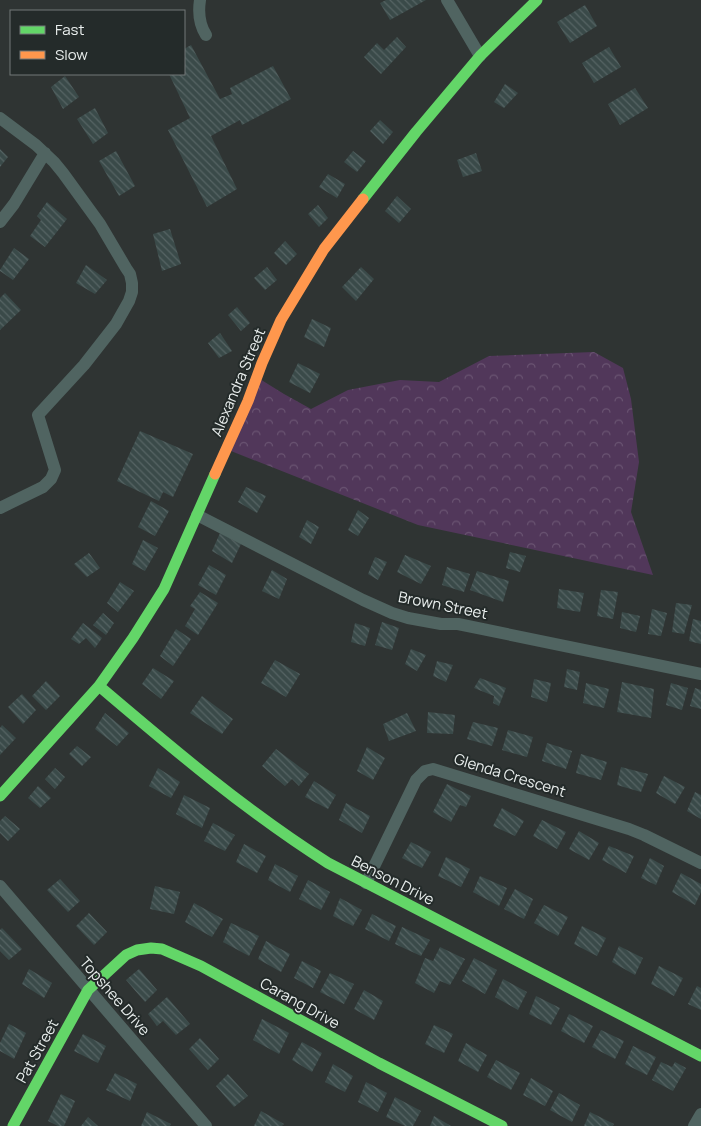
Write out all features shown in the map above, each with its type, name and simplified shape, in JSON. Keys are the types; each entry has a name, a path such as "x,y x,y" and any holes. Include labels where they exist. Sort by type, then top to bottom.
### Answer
{"street":[{"path":"200,0 200,19 206,35"},
{"path":"447,0 480,56"},
{"name":"Alexandra Street","path":"0,796 99,686 134,638 164,589 248,401 281,320 320,257 416,132 480,56 537,0"},
{"path":"0,118 36,145 63,173 100,224 130,274 132,283 129,301 116,324 84,366 38,415 55,470 51,479 43,487 0,508"},
{"path":"0,222 14,204 45,153"},
{"name":"Brown Street","path":"197,515 354,596 392,613 441,624 458,624 701,674"},
{"name":"Benson Drive","path":"99,686 264,822 292,841 328,863 701,1056"},
{"name":"Glenda Crescent","path":"366,882 416,780 425,771 433,769 629,829 701,863"},
{"name":"Topshee Drive","path":"0,886 206,1126"},
{"name":"Carang Drive","path":"88,990 126,955 142,949 162,949 201,966 379,1063 502,1126"},
{"name":"Pat Street","path":"13,1126 88,990"},
{"path":"694,1126 701,1114"}],"green space":[{"path":"594,352 623,368 631,399 639,462 631,512 653,575 418,525 226,449 255,376 311,409 348,390 400,380 439,382 489,356"}],"building":[{"path":"386,0 426,0 390,20 380,3"},
{"path":"585,5 597,26 570,43 557,22"},
{"path":"397,37 406,47 381,74 364,57 377,43 384,50"},
{"path":"191,45 220,99 232,94 230,88 273,66 291,99 242,125 240,120 211,136 237,189 207,207 168,130 190,118 169,75 185,75 185,48"},
{"path":"609,47 621,67 594,83 582,63"},
{"path":"65,76 79,97 63,109 51,87"},
{"path":"505,84 518,93 504,108 494,102"},
{"path":"635,88 648,108 620,125 608,104"},
{"path":"95,108 108,133 93,144 77,119"},
{"path":"380,120 393,132 383,144 370,131"},
{"path":"0,149 8,157 0,167"},
{"path":"116,151 135,186 119,196 99,161"},
{"path":"353,151 366,161 357,172 344,162"},
{"path":"476,153 482,171 463,177 457,160"},
{"path":"328,174 345,184 337,198 319,187"},
{"path":"397,196 411,209 399,223 385,211"},
{"path":"47,202 67,219 45,247 30,236 41,220 37,216"},
{"path":"318,205 328,218 319,227 308,214"},
{"path":"170,229 181,264 162,271 153,234"},
{"path":"285,241 297,254 286,265 274,253"},
{"path":"14,248 29,259 13,280 0,270"},
{"path":"86,265 107,280 95,294 76,283"},
{"path":"267,267 277,280 265,290 254,278"},
{"path":"361,267 374,279 356,301 342,287"},
{"path":"5,293 21,310 0,330 0,298"},
{"path":"237,307 250,323 241,331 228,315"},
{"path":"312,319 331,328 324,347 304,337"},
{"path":"220,333 232,351 219,358 208,343"},
{"path":"298,363 320,374 310,393 289,382"},
{"path":"140,431 193,454 173,497 163,492 159,501 117,481"},
{"path":"246,487 266,496 257,513 238,502"},
{"path":"151,501 169,511 155,536 138,527"},
{"path":"358,510 369,518 358,536 348,530"},
{"path":"307,520 319,527 311,544 299,537"},
{"path":"220,533 241,544 232,563 212,551"},
{"path":"143,540 158,548 145,571 132,564"},
{"path":"510,552 526,556 520,572 506,568"},
{"path":"89,553 100,568 87,577 74,564"},
{"path":"405,555 431,566 421,584 397,572"},
{"path":"375,557 387,562 378,580 368,574"},
{"path":"209,565 226,575 216,595 198,585"},
{"path":"447,567 470,574 464,592 442,585"},
{"path":"272,570 287,579 279,599 262,591"},
{"path":"477,571 509,581 503,602 470,590"},
{"path":"120,582 134,591 118,612 107,603"},
{"path":"559,589 584,593 580,612 557,608"},
{"path":"601,590 618,592 613,619 597,616"},
{"path":"200,592 218,603 198,635 185,626 195,609 190,606"},
{"path":"676,603 692,605 684,634 672,632"},
{"path":"652,609 667,613 661,636 648,634"},
{"path":"622,612 640,616 636,632 620,628"},
{"path":"103,613 114,623 106,635 93,625"},
{"path":"693,619 701,621 701,644 689,641"},
{"path":"382,622 399,628 392,650 375,645"},
{"path":"83,623 102,638 95,648 86,638 79,644 71,639"},
{"path":"355,623 370,628 365,646 351,642"},
{"path":"176,629 191,639 173,666 160,656"},
{"path":"411,649 426,655 417,671 405,664"},
{"path":"275,660 300,674 286,697 261,683"},
{"path":"437,661 453,665 446,682 433,676"},
{"path":"153,668 174,681 161,699 142,684"},
{"path":"567,669 580,672 577,690 564,687"},
{"path":"480,678 506,688 499,706 493,703 494,696 474,688"},
{"path":"534,679 551,683 547,702 531,697"},
{"path":"46,681 60,696 46,710 32,696"},
{"path":"622,682 654,689 651,718 617,712"},
{"path":"586,683 609,689 604,708 583,703"},
{"path":"671,683 688,688 682,710 666,705"},
{"path":"695,688 701,690 701,709 690,706"},
{"path":"22,694 36,710 23,724 8,707"},
{"path":"202,696 233,719 222,734 190,713"},
{"path":"428,712 455,715 453,734 427,733"},
{"path":"105,713 129,733 117,746 95,729"},
{"path":"407,713 416,731 389,741 383,724"},
{"path":"473,722 498,728 492,746 467,739"},
{"path":"2,725 16,738 0,755 0,728"},
{"path":"508,730 533,737 527,757 502,750"},
{"path":"547,743 572,751 566,769 542,761"},
{"path":"77,746 91,757 82,766 69,754"},
{"path":"367,747 385,758 373,780 357,771"},
{"path":"276,749 309,774 299,786 292,779 285,786 262,766"},
{"path":"581,754 607,762 601,780 576,773"},
{"path":"621,767 648,774 641,792 617,785"},
{"path":"55,768 65,777 55,789 45,779"},
{"path":"158,768 180,782 171,798 149,786"},
{"path":"664,776 685,787 675,804 656,793"},
{"path":"314,781 336,795 328,809 305,797"},
{"path":"447,784 471,796 466,807 460,805 451,822 433,812"},
{"path":"38,786 51,798 40,808 28,798"},
{"path":"695,792 701,795 701,819 687,811"},
{"path":"184,795 210,808 202,828 176,814"},
{"path":"346,803 370,816 362,833 339,820"},
{"path":"502,808 524,821 515,836 493,826"},
{"path":"5,816 20,829 8,841 0,833 0,821"},
{"path":"542,820 566,832 557,849 533,836"},
{"path":"213,823 235,835 225,851 204,841"},
{"path":"579,831 599,843 589,860 569,849"},
{"path":"411,842 431,852 422,868 402,858"},
{"path":"244,844 266,856 257,873 236,862"},
{"path":"609,846 634,856 626,873 602,860"},
{"path":"446,857 470,869 461,887 438,876"},
{"path":"650,858 664,866 656,885 641,878"},
{"path":"275,864 298,876 290,892 268,880"},
{"path":"681,873 701,884 701,892 695,905 672,892"},
{"path":"480,876 507,888 499,906 473,892"},
{"path":"60,879 80,901 68,912 47,890"},
{"path":"308,880 330,892 321,910 299,899"},
{"path":"155,886 180,892 174,914 150,909"},
{"path":"515,889 533,899 524,919 504,909"},
{"path":"340,898 362,910 353,926 333,916"},
{"path":"194,903 223,919 212,937 185,922"},
{"path":"544,905 568,917 558,936 534,923"},
{"path":"89,913 107,932 94,945 76,926"},
{"path":"372,914 396,926 389,941 365,929"},
{"path":"231,923 259,936 249,956 223,942"},
{"path":"582,926 606,938 597,956 574,944"},
{"path":"402,927 430,940 421,956 395,944"},
{"path":"2,928 22,949 9,960 0,951 0,930"},
{"path":"266,941 290,954 281,972 258,959"},
{"path":"619,946 643,958 635,975 612,962"},
{"path":"440,947 465,959 450,985 440,981 434,993 415,983 425,958 433,961"},
{"path":"474,958 497,970 485,994 462,981"},
{"path":"302,961 321,971 313,988 294,978"},
{"path":"659,966 683,978 674,996 651,984"},
{"path":"29,969 52,983 44,998 22,984"},
{"path":"139,969 157,990 145,1002 126,980"},
{"path":"330,973 354,984 344,1004 320,992"},
{"path":"503,979 527,992 518,1010 495,997"},
{"path":"697,986 701,988 701,1010 688,1004"},
{"path":"364,990 383,1001 374,1020 354,1009"},
{"path":"536,996 560,1008 551,1025 529,1014"},
{"path":"167,997 190,1024 176,1035 163,1021 157,1026 148,1014"},
{"path":"569,1014 593,1026 584,1043 561,1031"},
{"path":"262,1019 289,1033 279,1054 253,1040"},
{"path":"9,1024 26,1033 14,1059 0,1051 0,1043"},
{"path":"434,1025 453,1034 444,1053 425,1044"},
{"path":"601,1030 624,1041 615,1059 592,1047"},
{"path":"83,1034 106,1046 98,1063 74,1051"},
{"path":"200,1038 219,1059 208,1070 189,1049"},
{"path":"302,1042 322,1053 312,1072 292,1060"},
{"path":"466,1043 487,1055 478,1072 458,1061"},
{"path":"633,1046 656,1057 647,1075 625,1064"},
{"path":"496,1060 520,1073 511,1090 487,1077"},
{"path":"661,1062 672,1067 675,1062 686,1068 673,1091 652,1080"},
{"path":"333,1064 353,1076 345,1092 325,1082"},
{"path":"115,1073 137,1084 130,1101 106,1090"},
{"path":"228,1074 248,1096 234,1107 216,1086"},
{"path":"531,1078 553,1091 545,1106 523,1095"},
{"path":"366,1082 387,1093 378,1112 358,1102"},
{"path":"559,1093 580,1105 572,1122 550,1110"},
{"path":"61,1094 75,1101 64,1126 58,1126 48,1121"},
{"path":"395,1097 421,1111 413,1126 405,1126 386,1117"},
{"path":"261,1111 284,1124 282,1126 254,1126"},
{"path":"147,1112 171,1124 170,1126 141,1126"},
{"path":"590,1112 614,1124 613,1126 584,1126"},
{"path":"434,1116 451,1126 430,1126"},
{"path":"88,1117 98,1126 81,1126"}],"traffic: fast":[{"path":"363,199 480,56 537,0"},
{"path":"0,796 99,686 133,638 164,589 215,474"},
{"path":"99,686 239,801 328,863 701,1056"},
{"path":"13,1126 88,990 126,955 137,950 151,948 162,949 201,966 379,1063 502,1126"}],"traffic: slow":[{"path":"215,474 248,401 281,320 324,249 363,199"}]}
